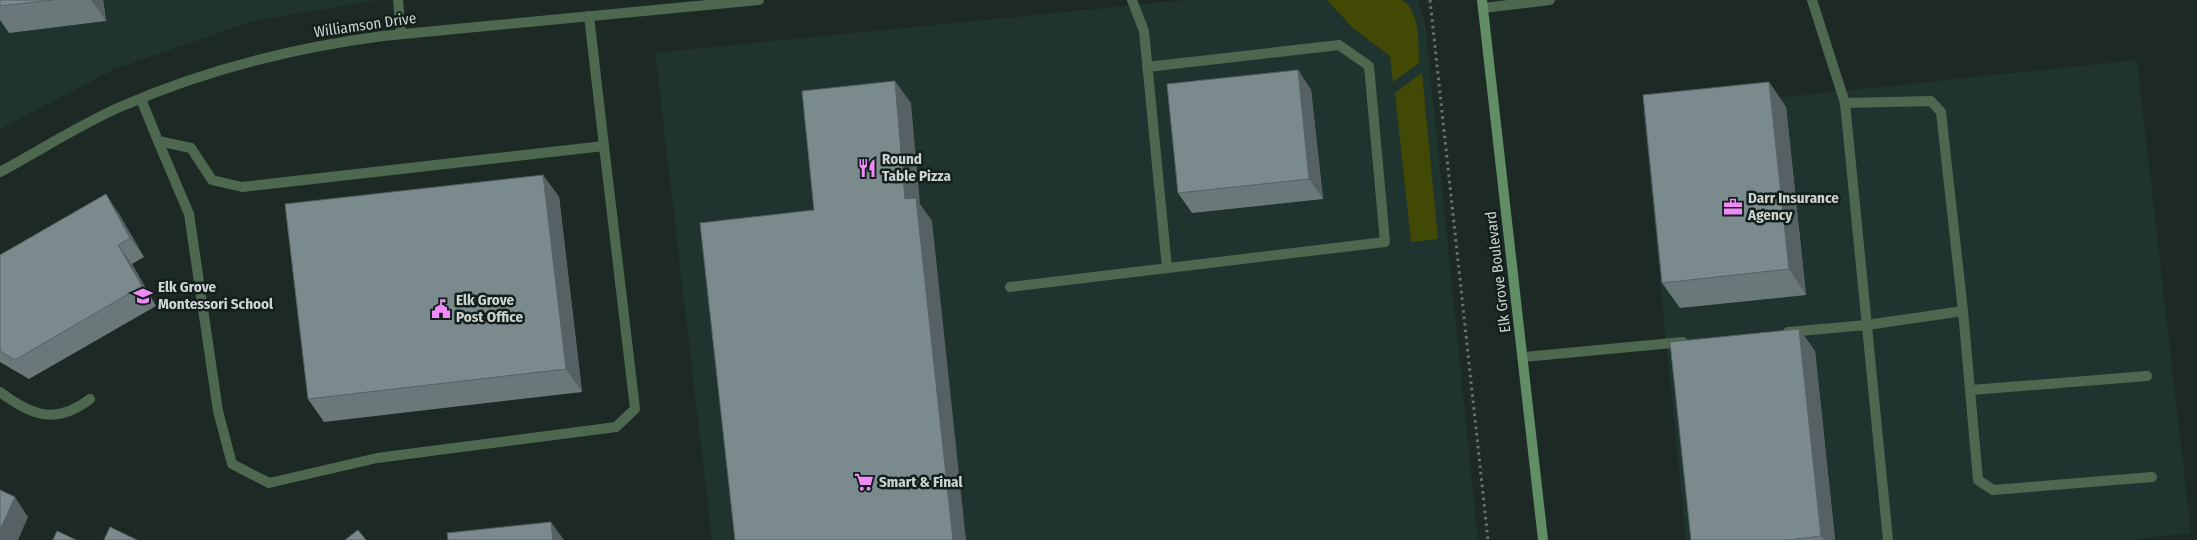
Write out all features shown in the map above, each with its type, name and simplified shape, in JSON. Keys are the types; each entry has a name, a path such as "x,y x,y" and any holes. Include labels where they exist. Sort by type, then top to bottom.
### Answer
{"main road":[{"name":"Elk Grove Boulevard","path":"1483,4 1543,540"}],"street":[{"path":"398,0 401,34"},
{"name":"Williamson Drive","path":"0,172 119,108 201,76 262,58 333,43 401,34 759,0"},
{"path":"1132,0 1144,31 1167,268"},
{"path":"1483,4 1550,0"},
{"path":"1812,0 1845,102 1888,540"},
{"path":"141,99 189,214 218,411 232,464 269,483 377,458 616,427 635,409 589,16"},
{"path":"1010,288 1385,242 1369,66 1339,45 1147,67"},
{"path":"1845,102 1931,101 1941,112 1964,311 1978,480 1993,490 2152,477"},
{"path":"158,141 191,148 212,180 242,188 604,146"},
{"path":"1779,333 1867,325 1964,311"},
{"path":"1523,357 1690,341"},
{"path":"1970,390 2147,376"},
{"path":"0,392 35,414 53,416 76,410 90,399"}],"path":[{"path":"1430,0 1488,540"}],"shaded area":[{"path":"0,0 378,0 253,21 115,69 0,129"},
{"path":"1186,0 1418,0 1425,22 1478,540 712,540 655,53"},
{"path":"2137,60 2191,533 2130,540 1686,540 1643,112"}],"green space":[{"path":"1327,0 1402,0 1413,12 1417,28 1419,63 1393,82 1390,56 1354,29"},
{"path":"1422,73 1438,239 1411,242 1395,93"}],"building":[{"path":"0,0 53,0 0,6"},
{"path":"1298,70 1309,179 1178,193 1167,84"},
{"path":"895,81 905,199 916,198 953,540 735,540 700,223 814,210 802,91"},
{"name":"Darr Insurance Agency","path":"1769,82 1789,269 1662,283 1643,95"},
{"name":"Elk Grove Post Office","path":"543,175 566,369 308,399 285,204"},
{"path":"106,194 130,238 118,245 142,286 15,360 0,351 0,255"},
{"path":"1799,329 1821,536 1788,540 1691,540 1670,342"},
{"path":"0,490 15,497 0,530"},
{"path":"551,522 553,540 448,540 447,533"},
{"path":"110,527 137,540 104,540"},
{"path":"358,530 366,540 345,540"},
{"path":"57,531 76,540 53,540"}],"place":[{"name":"Round Table Pizza","path":"867,168"},
{"name":"Darr Insurance Agency","path":"1733,207"},
{"name":"Elk Grove Montessori School","path":"143,296"},
{"name":"Elk Grove Post Office","path":"441,309"},
{"name":"Smart & Final","path":"864,482"}]}
